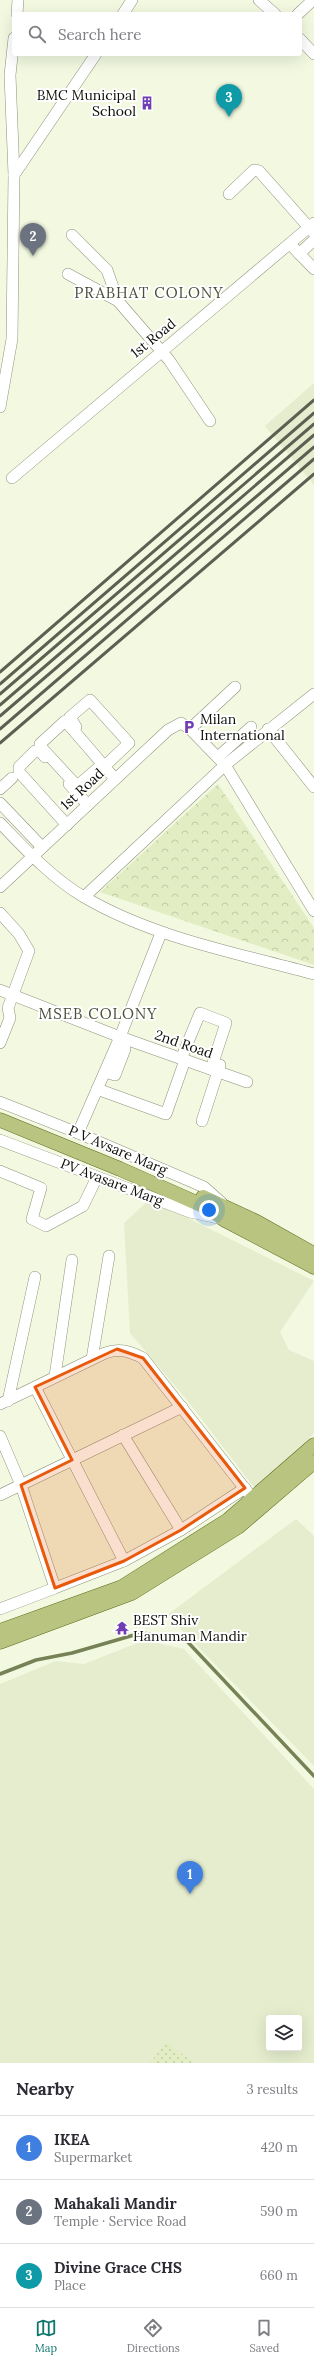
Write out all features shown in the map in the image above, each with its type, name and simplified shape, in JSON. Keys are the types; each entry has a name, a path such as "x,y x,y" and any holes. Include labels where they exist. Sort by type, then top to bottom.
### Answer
{"main road":[{"path":"0,1111 223,1214"},
{"path":"0,1120 120,1169 223,1214"},
{"name":"P V Avsare Marg","path":"223,1214 312,1259"},
{"path":"257,1504 314,1445"},
{"path":"0,1642 132,1593 228,1520 257,1504 314,1462"},
{"path":"0,1631 122,1587 163,1568"}],"street":[{"path":"16,12 18,0"},
{"path":"124,12 132,0"},
{"path":"259,0 273,12"},
{"path":"300,12 313,0"},
{"path":"302,41 314,54"},
{"path":"0,407 12,338 14,175 10,75 12,56"},
{"path":"14,175 95,56"},
{"path":"229,194 254,170 258,171 312,228"},
{"name":"1st Road","path":"12,478 161,350 290,244 312,228"},
{"path":"72,235 107,270 118,301"},
{"path":"299,254 314,240"},
{"path":"290,244 314,269"},
{"path":"68,274 118,301 161,350 210,421"},
{"path":"235,687 190,728 221,761 314,911"},
{"path":"221,761 268,729 314,694"},
{"path":"106,763 65,721 40,744 41,747 77,786 106,763 128,745 129,740 92,701 88,700 70,720 106,763 118,777"},
{"name":"1st Road","path":"0,885 175,725 181,723 190,728"},
{"path":"84,897 221,761 251,727"},
{"path":"268,729 314,787"},
{"path":"66,825 19,772 19,767 36,751 41,752 88,805"},
{"path":"0,789 12,778"},
{"path":"0,803 42,847"},
{"path":"0,823 32,857 84,897 162,933 314,974"},
{"path":"0,913 19,934 29,951 14,996 8,1008 10,1018 0,1043"},
{"path":"78,1133 120,1037 162,933"},
{"name":"2nd Road","path":"0,990 120,1037 213,1068 247,1082"},
{"path":"170,1117 200,1013 226,1023 213,1068 202,1121"},
{"path":"203,1094 213,1068 234,1024"},
{"path":"104,1072 115,1075 124,1049"},
{"path":"97,1089 166,1114 187,1059"},
{"name":"P V Avsare Marg","path":"0,1102 78,1133 204,1187 223,1214"},
{"name":"PV Avasare Marg","path":"0,1142 190,1212 223,1214"},
{"path":"0,1171 41,1188 32,1219 46,1226 83,1206 97,1177"},
{"path":"92,1359 109,1256"},
{"path":"55,1376 72,1260"},
{"path":"4,1402 35,1277"},
{"path":"4,1402 55,1376 117,1349 136,1355 143,1358 257,1504"},
{"path":"35,1387 124,1561"},
{"path":"0,1495 182,1407"},
{"path":"123,1435 181,1530"},
{"path":"0,1436 21,1485 55,1588"},
{"path":"0,1610 124,1561 181,1530 245,1488"}],"highlighted area":[{"path":"117,1349 143,1358 245,1488 181,1530 124,1561 55,1588 21,1485 72,1460 35,1387"}],"shaded area":[{"path":"314,383 314,485 265,426"},
{"path":"150,1199 314,1281 280,1332 289,1350 314,1361 314,1433 259,1494 187,1400 130,1333 124,1223"},
{"path":"296,1519 314,1536 314,1766 167,1615"},
{"path":"145,1640 184,1649 314,1789 314,2063 0,2063 0,1684 56,1661 84,1664"}],"green space":[{"path":"218,784 314,928 314,965 100,892"},
{"path":"166,2042 194,2063 150,2063"}],"waterway":[{"path":"0,1674 36,1660 72,1653 141,1633 184,1638 314,1776"}],"railway":[{"path":"0,672 314,400"},
{"path":"0,684 314,413"},
{"path":"0,694 314,424"},
{"path":"0,705 314,435"},
{"path":"0,716 314,447"},
{"path":"0,729 314,459"},
{"path":"0,743 314,474"}],"place":[{"name":"BMC Municipal School","path":"147,103"},
{"name":"Divine Grace CHS","path":"229,117"},
{"name":"Mahakali Mandir","path":"33,256"},
{"name":"Milan International","path":"189,727"},
{"name":"BEST Shiv Hanuman Mandir","path":"122,1628"},
{"name":"IKEA","path":"190,1894"}],"district":[{"name":"PRABHAT COLONY","path":"149,292"},
{"name":"MSEB COLONY","path":"98,1013"}]}
